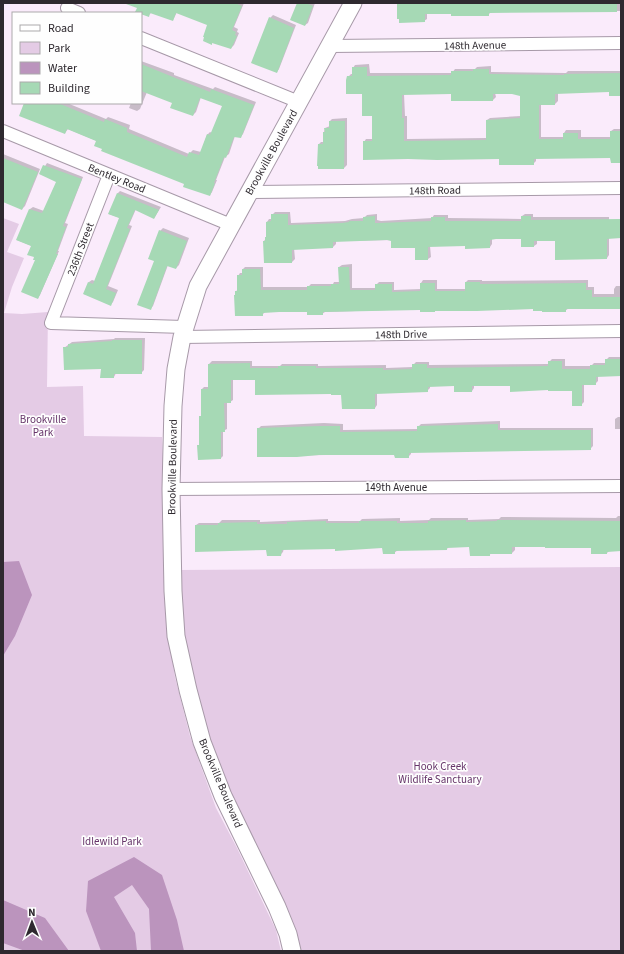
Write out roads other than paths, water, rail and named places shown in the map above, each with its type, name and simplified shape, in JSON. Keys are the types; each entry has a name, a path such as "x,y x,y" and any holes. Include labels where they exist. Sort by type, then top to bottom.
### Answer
{"street":[{"name":"Brookville Boulevard","path":"292,951 288,934 277,907 223,796 202,742 188,690 176,636 174,615 171,489 173,406 176,369 183,332 198,286 353,3"},
{"path":"68,8 77,12"},
{"path":"142,38 299,102"},
{"name":"148th Avenue","path":"330,46 621,43"},
{"name":"Bentley Road","path":"3,131 231,225"},
{"name":"236th Street","path":"51,323 109,175"},
{"name":"148th Road","path":"249,192 621,188"},
{"name":"148th Drive","path":"51,323 183,332 621,331"},
{"name":"149th Avenue","path":"171,489 621,486"}],"water":[{"path":"19,561 32,595 15,636 3,656 3,562"},
{"path":"134,857 162,875 177,920 184,951 151,951 149,909 132,885 114,897 135,933 137,951 101,951 86,911 88,881"},
{"path":"3,900 45,918 69,951 25,951 3,943"}],"park label":[{"name":"Brookville Park","path":"43,425"},
{"name":"Hook Creek Wildlife Sanctuary","path":"440,772"},
{"name":"Idlewild Park","path":"112,841"}]}
